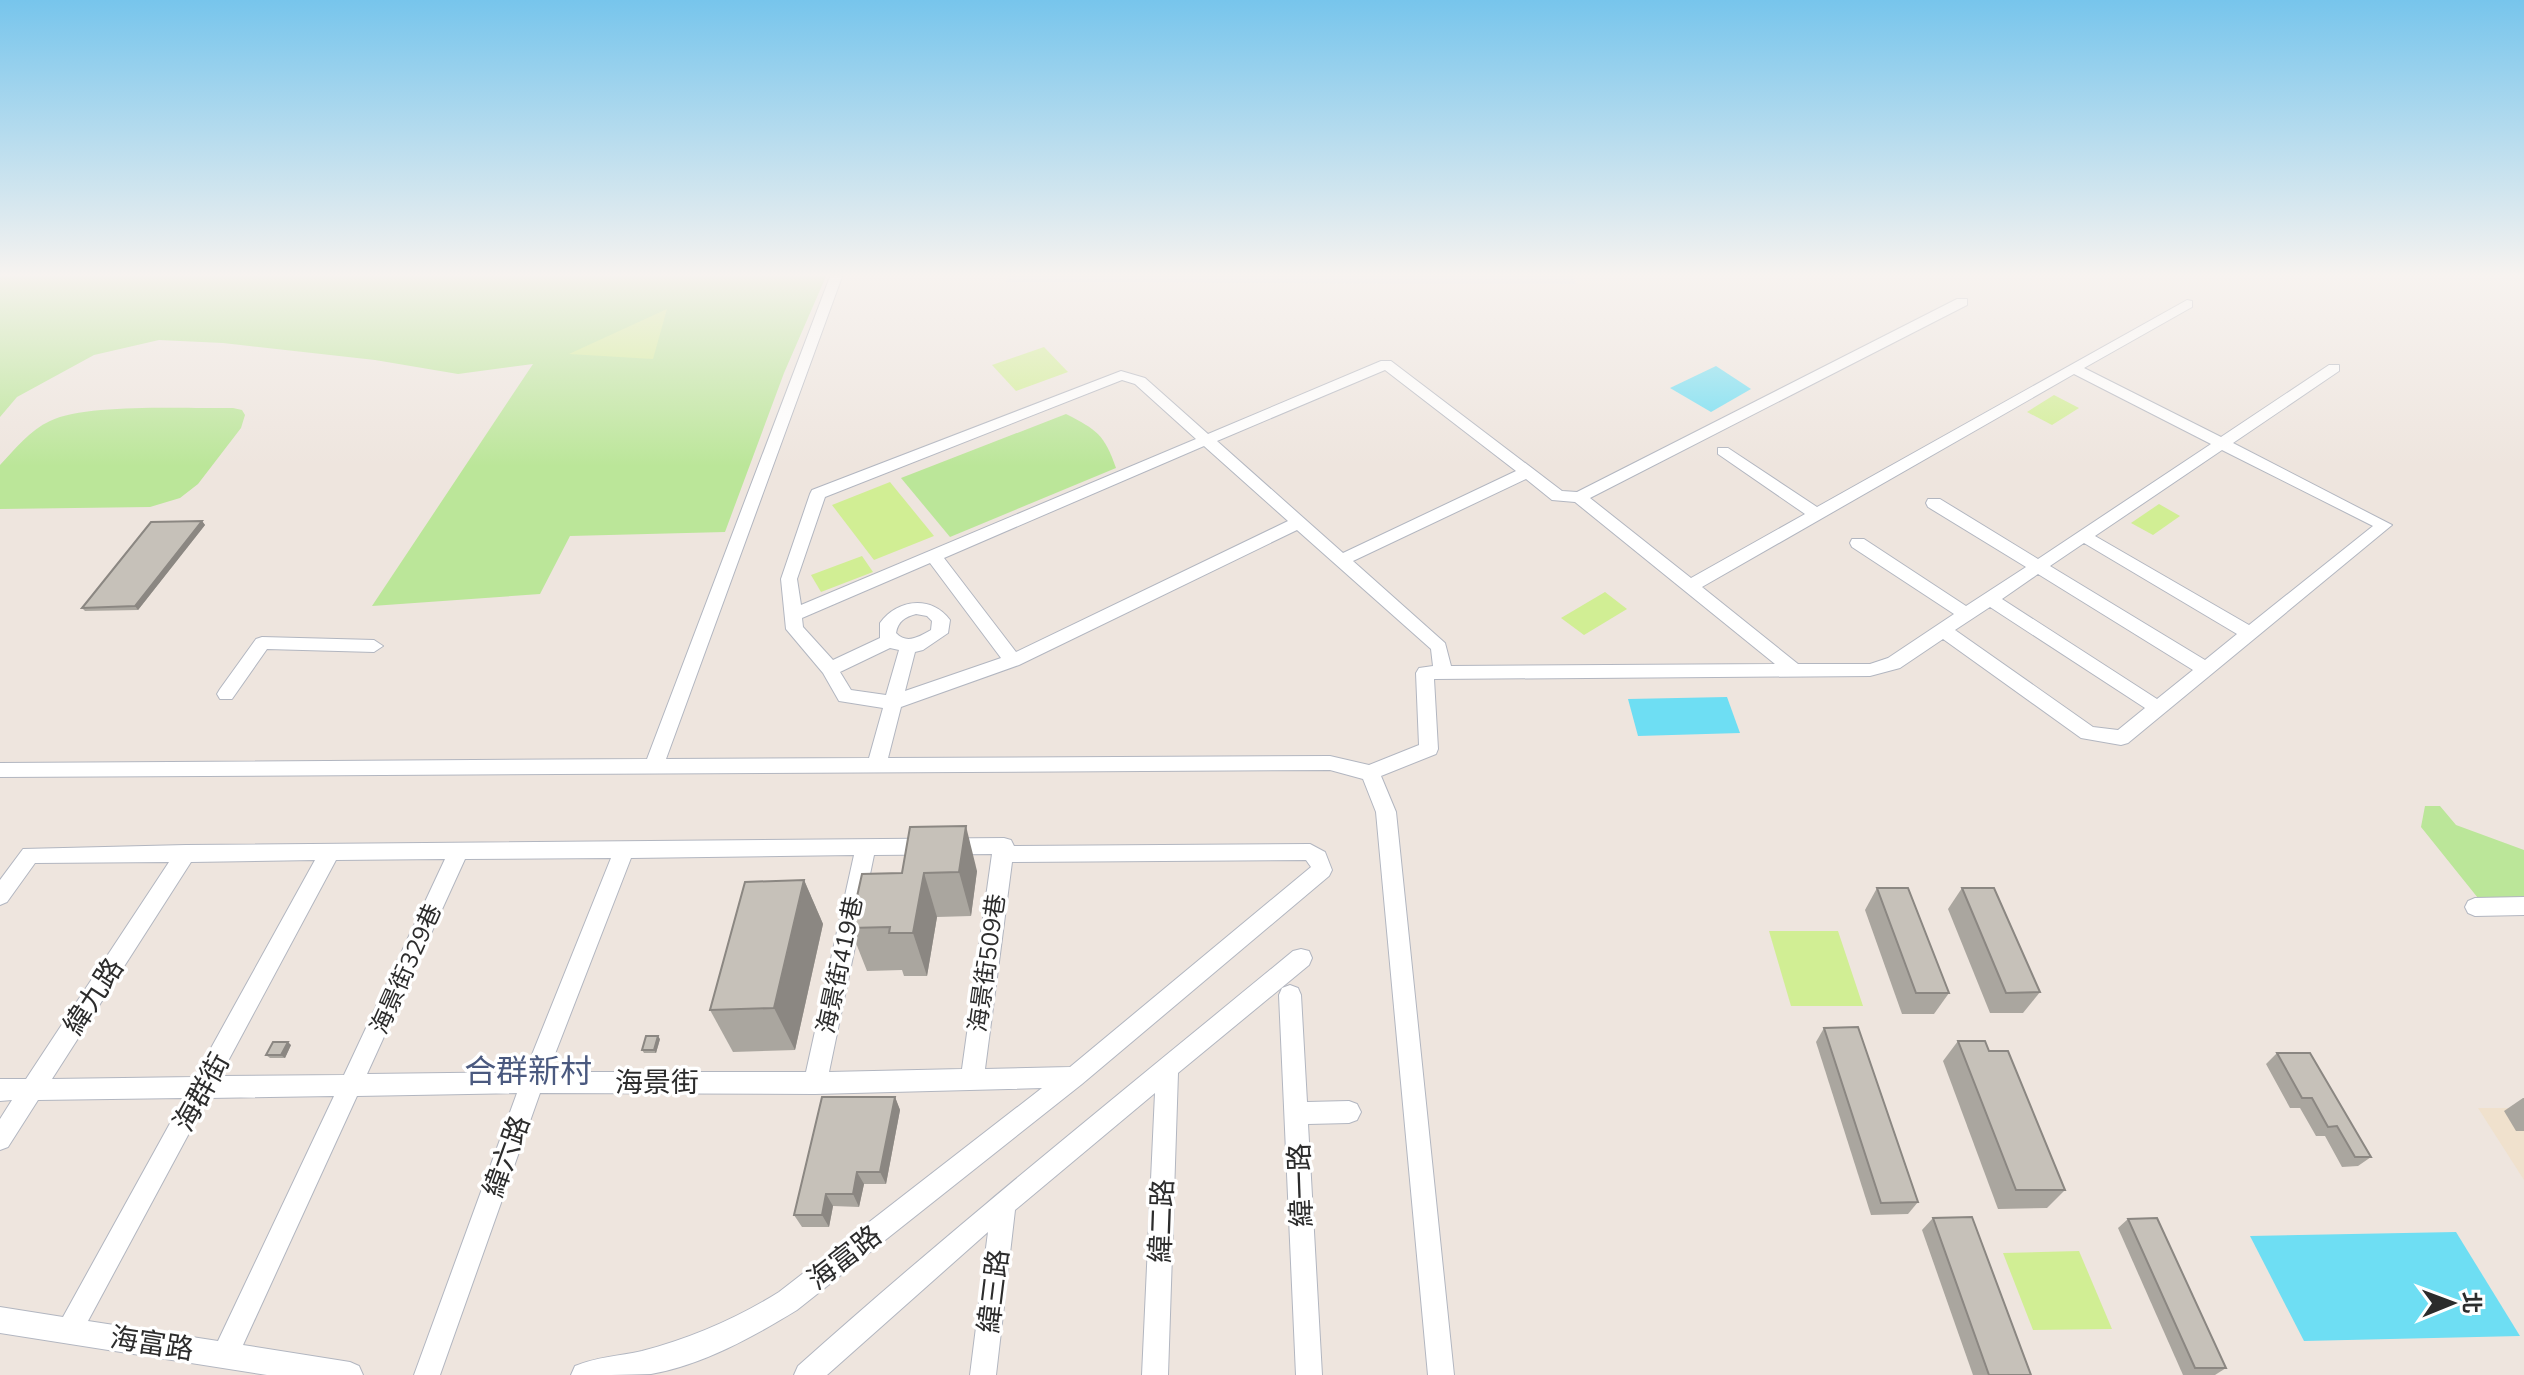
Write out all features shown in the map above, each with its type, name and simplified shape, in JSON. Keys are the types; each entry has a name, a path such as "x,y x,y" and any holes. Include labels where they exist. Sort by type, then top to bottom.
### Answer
{"street":[{"path":"654,766 813,338"},
{"path":"793,615 1386,364 1558,496 1579,497 1891,338"},
{"path":"1689,587 2128,338"},
{"path":"0,770 1330,763 1370,773 1429,749 1425,673 1870,670 1894,663 2334,368"},
{"path":"1943,630 2088,733 2121,738 2384,525 2074,369"},
{"path":"1300,522 1013,661 892,703 845,696 830,669 795,629 789,579 818,494 1121,375 1140,381 1300,522 1439,647 1443,673"},
{"path":"1723,451 1815,513"},
{"path":"1342,560 1527,472"},
{"path":"1579,497 1795,671"},
{"path":"1934,503 2206,669"},
{"path":"2084,536 2250,634"},
{"path":"1858,543 1966,614"},
{"path":"933,555 1013,661"},
{"path":"1989,598 2158,708"},
{"path":"937,615 968,601"},
{"path":"830,669 899,643 926,643 939,633 941,620 937,615 916,608 900,613 887,629 899,643 892,703 877,764"},
{"path":"226,694 262,643 374,646"},
{"path":"1370,773 1386,812 1441,1375"},
{"path":"0,896 30,855 866,848 1003,850"},
{"name":"海景街419巷","path":"815,1083 866,848"},
{"name":"緯六路","path":"427,1375 533,1083 624,850"},
{"name":"海富路","path":"584,1375 682,1355 755,1322 800,1292 1074,1077 1322,870 1318,858 1310,852 1003,850"},
{"name":"海景街509巷","path":"972,1080 1003,850"},
{"name":"海景街329巷","path":"225,1355 459,851"},
{"name":"海群街","path":"69,1331 330,852"},
{"name":"緯九路","path":"0,1139 186,853"},
{"path":"2475,907 2524,906"},
{"path":"809,1374 934,1261 1301,958"},
{"name":"緯一路","path":"1290,995 1309,1375"},
{"name":"緯二路","path":"1155,1375 1167,1067"},
{"name":"海景街","path":"0,1090 533,1083 815,1083 1074,1077"},
{"path":"1297,1113 1349,1112"},
{"name":"緯三路","path":"983,1375 1003,1207"},
{"name":"海富路","path":"0,1320 350,1375"}],"shaded area":[{"path":"2478,1108 2524,1108 2524,1180"}],"green space":[{"path":"0,338 799,338 725,532 570,536 540,594 372,606 533,364 458,374 375,360 223,343 159,340 94,355 17,397 0,417"},
{"path":"603,338 659,338 653,359 569,354"},
{"path":"1044,347 1068,372 1016,391 992,365"},
{"path":"2054,395 2079,408 2052,425 2027,412"},
{"path":"112,409 242,410 245,415 241,428 198,484 180,498 150,507 0,509 0,465 29,435 50,421 67,415"},
{"path":"1066,414 1098,434 1116,468 950,537 901,478"},
{"path":"890,482 934,536 874,560 832,505"},
{"path":"2159,504 2180,516 2153,535 2131,523"},
{"path":"862,556 873,572 821,592 811,575"},
{"path":"1605,592 1627,609 1584,635 1561,618"},
{"path":"2425,806 2440,806 2456,825 2524,850 2524,903 2482,903 2421,827"},
{"path":"1769,931 1838,931 1863,1006 1791,1006"},
{"path":"2079,1251 2112,1329 2033,1330 2003,1253"}],"water":[{"path":"1716,366 1751,389 1711,412 1670,388"},
{"path":"1727,697 1740,733 1638,736 1628,699"},
{"path":"2456,1232 2520,1336 2304,1341 2250,1236"}],"building":[{"path":"202,521 135,606 82,608 151,522"},
{"path":"966,826 959,872 924,873 913,933 889,933 890,927 850,928 862,874 902,873 910,827"},
{"path":"804,880 774,1008 710,1010 745,882"},
{"path":"1877,888 1908,888 1949,993 1916,993"},
{"path":"1962,888 1994,888 2040,992 2006,993"},
{"path":"1858,1027 1918,1202 1881,1203 1824,1028"},
{"path":"646,1036 658,1036 654,1050 642,1050"},
{"path":"1958,1041 1985,1041 1989,1051 2008,1051 2065,1190 2016,1190"},
{"path":"273,1042 288,1042 281,1055 266,1055"},
{"path":"2277,1053 2310,1053 2371,1157 2355,1157 2337,1126 2328,1127 2312,1098 2302,1098"},
{"path":"822,1097 895,1097 880,1172 857,1172 853,1194 826,1194 822,1215 794,1215"},
{"path":"1972,1217 2031,1375 1989,1375 1933,1218"},
{"path":"2157,1218 2226,1368 2195,1368 2128,1219"}],"district":[{"name":"合群新村","path":"528,1071"}]}
